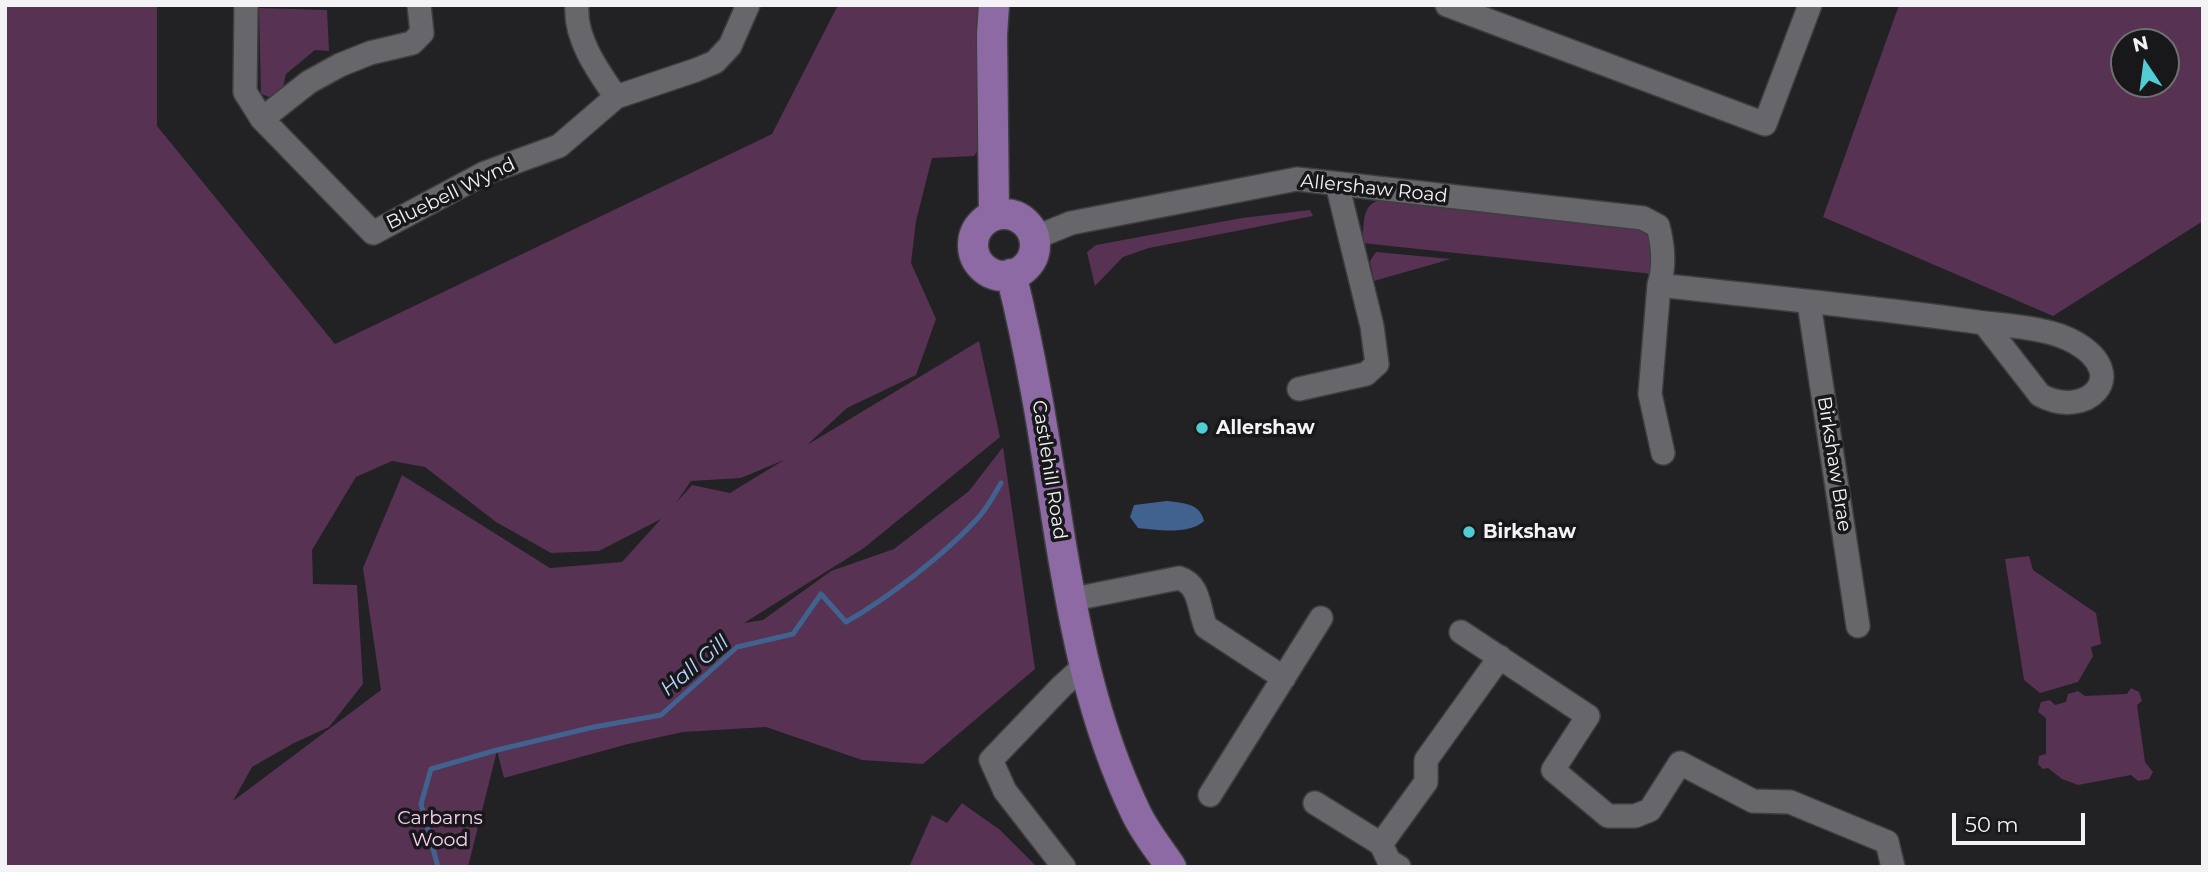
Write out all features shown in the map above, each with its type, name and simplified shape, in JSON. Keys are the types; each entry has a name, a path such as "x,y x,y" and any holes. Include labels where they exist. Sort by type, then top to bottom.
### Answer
{"main road":[{"path":"993,5 994,170 1016,224 1033,256 1027,265 1011,275 994,274 976,257 973,240 977,230 988,218 1016,224"},
{"name":"Castlehill Road","path":"1011,275 1026,334 1069,600 1083,667 1108,747 1137,815 1171,867"}],"street":[{"name":"Bluebell Wynd","path":"246,5 245,92 262,119 373,233 485,173 559,146 616,97 696,71 715,62 730,47 748,5"},
{"path":"262,119 309,82 340,65 370,53 412,43 422,33 419,5"},
{"path":"577,5 578,30 616,97"},
{"path":"1447,5 1765,124 1810,5"},
{"name":"Allershaw Road","path":"1016,224 1071,223 1297,180 1643,218 1658,226 1663,243 1659,285"},
{"path":"1299,389 1366,374 1377,364 1372,326 1337,184"},
{"path":"1663,453 1650,394 1659,285 2037,329 2075,342 2097,361 2103,374 2099,389 2087,399 2064,403 2040,395 1984,323"},
{"name":"Birkshaw Brae","path":"1809,303 1858,626"},
{"path":"1069,600 1179,578 1193,587 1206,627 1284,678"},
{"path":"1210,795 1321,618"},
{"path":"1461,632 1588,716 1553,770 1608,816 1635,816 1650,810 1680,763 1754,801 1790,802 1887,842 1893,867"},
{"path":"1381,844 1426,782 1426,760 1500,657"},
{"path":"1064,867 1005,791 991,760 1083,667"},
{"path":"1315,803 1381,844 1389,861 1399,867"}],"green space":[{"name":"Carbarns Wood","path":"5,5 157,5 157,126 335,344 772,134 838,5 983,5 988,135 974,156 932,158 916,221 911,263 936,319 916,375 847,408 807,445 979,341 1000,437 864,548 744,623 763,620 831,571 894,549 969,491 1003,447 1035,669 923,764 862,760 766,727 683,732 504,778 497,751 468,867 5,867","holes":["784,460 730,493 692,485 676,503 691,481 741,478","392,461 425,467 496,522 551,553 599,551 661,519 622,562 550,568 402,475 363,568 381,690 233,801 252,767 329,727 363,684 357,585 313,584 312,550 356,477"]},
{"path":"1899,5 2203,5 2203,221 2053,316 1823,217"},
{"path":"259,8 327,10 329,51 315,50 286,74 283,87 270,97 261,94"},
{"path":"1382,199 1646,231 1655,239 1653,274 1362,243 1367,210"},
{"path":"1310,210 1313,216 1149,248 1123,257 1095,286 1087,252 1096,245 1242,218"},
{"path":"1376,252 1451,259 1374,281 1370,261"},
{"path":"2029,556 2033,570 2096,613 2101,644 2091,647 2093,656 2078,682 2040,693 2024,680 2005,559"},
{"path":"2131,688 2139,692 2142,701 2137,705 2145,762 2153,772 2149,779 2138,781 2131,775 2078,785 2062,779 2038,764 2039,756 2046,754 2046,718 2038,712 2041,702 2050,700 2055,705 2066,702 2068,694 2078,691 2085,696 2127,694"},
{"path":"962,803 1000,830 1037,867 909,867 932,815 947,823"}],"water":[{"path":"1167,501 1195,507 1204,521 1182,530 1163,530 1138,528 1130,517 1134,505"}],"waterway":[{"name":"Hall Gill","path":"438,867 421,804 431,769 594,727 661,715 737,647 793,634 821,594 846,622 880,601 964,533 984,511 1001,483"}],"place":[{"name":"Allershaw","path":"1202,428"},
{"name":"Birkshaw","path":"1469,532"}]}
